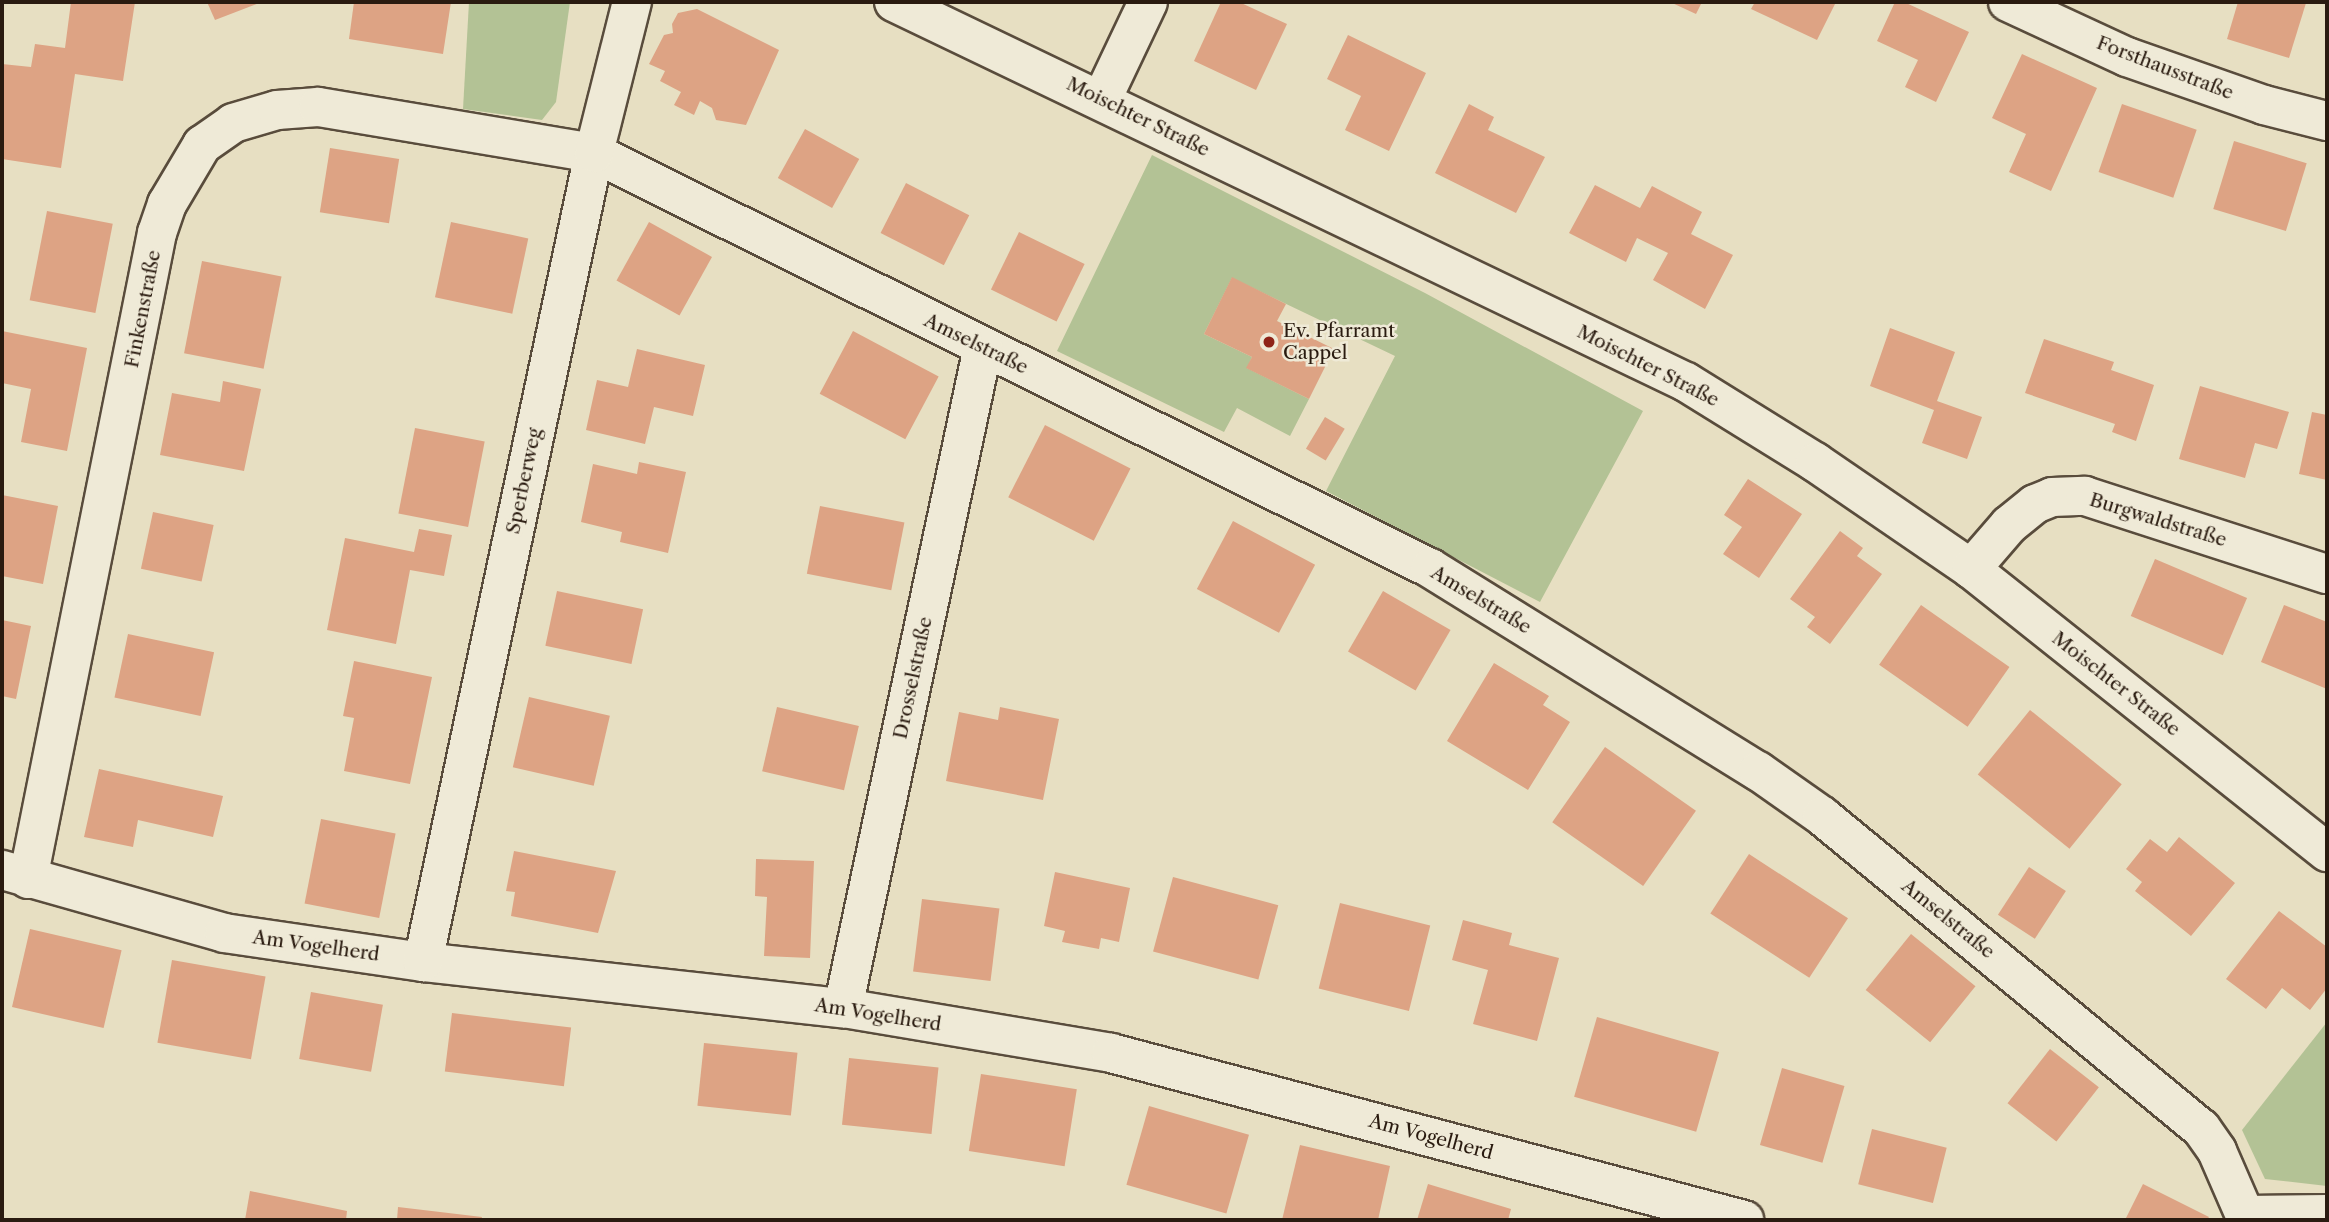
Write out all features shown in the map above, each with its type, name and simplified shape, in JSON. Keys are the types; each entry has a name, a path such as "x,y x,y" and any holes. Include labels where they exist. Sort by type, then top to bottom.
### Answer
{"street":[{"name":"Sperberweg","path":"422,962 594,153 632,2"},
{"name":"Moischter Straße","path":"894,2 1686,382 1815,462 1971,569 2327,852"},
{"path":"1102,100 1148,2"},
{"name":"Forsthausstraße","path":"2008,2 2127,57 2264,105 2327,121"},
{"name":"Finkenstraße","path":"15,874 157,233 177,181 197,152 215,135 252,116 318,107 594,153"},
{"name":"Amselstraße","path":"594,153 1430,568 1758,771 1822,816 2201,1128 2217,1151 2246,1218 2327,1213"},
{"name":"Drosselstraße","path":"843,1008 983,347"},
{"name":"Burgwaldstraße","path":"1971,569 2009,525 2035,504 2052,497 2085,496 2327,574"},
{"name":"Am Vogelherd","path":"15,874 224,933 422,962 843,1008 1111,1053 1744,1220"}],"green space":[{"path":"469,2 570,2 556,102 542,120 463,109"},
{"path":"1152,155 1425,293 1643,411 1540,602 1326,491 1395,356 1232,278 1204,334 1252,357 1247,368 1309,399 1290,436 1237,408 1224,432 1057,351"},
{"path":"2327,1022 2327,1186 2265,1179 2242,1130"}],"building":[{"path":"71,2 135,2 123,81 75,74 61,168 2,159 2,64 31,67 35,44 65,48"},
{"path":"207,2 262,2 215,20"},
{"path":"354,2 451,2 443,54 349,39"},
{"path":"1221,2 1239,2 1287,24 1256,90 1194,61"},
{"path":"1670,2 1702,2 1696,14"},
{"path":"1755,2 1836,2 1817,40 1751,9"},
{"path":"1895,2 1904,2 1969,32 1936,102 1905,87 1918,60 1877,41"},
{"path":"2238,2 2306,3 2289,58 2227,39"},
{"path":"697,9 779,50 746,125 716,120 712,108 700,101 694,115 674,105 681,92 660,81 665,71 649,64 664,35 673,33 672,24 678,13"},
{"path":"1348,35 1426,73 1389,151 1345,130 1361,96 1327,79"},
{"path":"2022,54 2097,88 2051,191 2009,172 2026,134 1992,118"},
{"path":"1469,104 1494,117 1488,130 1545,157 1516,213 1435,173"},
{"path":"2122,104 2197,130 2173,198 2099,172"},
{"path":"805,129 859,159 832,208 778,178"},
{"path":"2234,141 2307,163 2286,231 2213,209"},
{"path":"330,148 399,159 389,223 320,212"},
{"path":"906,183 969,215 944,265 881,233"},
{"path":"1595,185 1640,208 1652,186 1702,212 1691,234 1733,255 1705,309 1653,280 1668,253 1637,238 1626,262 1569,233"},
{"path":"47,211 113,224 95,313 30,300"},
{"path":"451,222 528,238 512,314 435,297"},
{"path":"649,222 712,257 679,316 617,281"},
{"path":"1019,232 1085,264 1057,322 991,290"},
{"path":"202,261 282,276 264,369 184,353"},
{"name":"Ev. Pfarramt Cappel","path":"1232,277 1286,304 1277,321 1334,349 1309,399 1246,368 1252,357 1204,334"},
{"path":"1890,328 1955,352 1937,401 1982,417 1967,459 1922,443 1934,410 1870,386"},
{"path":"2,331 87,348 67,451 21,442 31,389 2,383"},
{"path":"853,331 939,377 905,439 820,394"},
{"path":"2044,339 2114,362 2111,370 2154,385 2136,441 2112,432 2115,424 2025,393"},
{"path":"637,349 705,365 693,416 654,407 645,444 586,430 597,380 628,387"},
{"path":"223,381 261,389 244,471 160,455 172,393 220,402"},
{"path":"2200,386 2289,412 2277,449 2255,443 2245,478 2179,459"},
{"path":"2312,412 2327,415 2327,480 2299,474"},
{"path":"1325,417 1345,429 1326,461 1306,449"},
{"path":"1045,425 1131,469 1094,541 1008,497"},
{"path":"415,428 485,442 468,527 398,513"},
{"path":"639,462 686,472 668,553 620,542 622,532 581,522 593,464 637,474"},
{"path":"1748,479 1802,514 1759,578 1723,554 1742,527 1724,515"},
{"path":"2,495 58,506 43,584 2,576"},
{"path":"820,506 904,522 891,590 807,574"},
{"path":"153,512 214,525 202,582 141,569"},
{"path":"1233,521 1315,565 1279,633 1197,589"},
{"path":"419,529 452,535 444,576 410,570 396,644 327,630 345,538 414,552"},
{"path":"1840,531 1863,548 1857,556 1882,574 1830,644 1807,627 1815,617 1790,599"},
{"path":"2155,559 2247,598 2223,655 2131,616"},
{"path":"557,591 643,609 631,664 545,646"},
{"path":"1383,591 1451,630 1416,691 1348,652"},
{"path":"1921,605 2009,667 1968,727 1879,665"},
{"path":"2284,605 2327,622 2327,689 2261,662"},
{"path":"2,620 31,626 16,699 2,696"},
{"path":"128,634 214,652 201,716 114,698"},
{"path":"354,661 432,677 410,784 344,771 354,718 343,716"},
{"path":"1494,663 1549,696 1543,705 1570,722 1528,790 1447,741"},
{"path":"529,697 610,716 594,786 513,767"},
{"path":"777,707 859,726 844,790 762,771"},
{"path":"1000,707 1059,719 1043,800 946,781 959,712 998,720"},
{"path":"2030,710 2122,784 2069,849 1978,775"},
{"path":"1605,747 1696,811 1643,886 1552,822"},
{"path":"99,769 223,796 213,837 138,820 133,847 84,837"},
{"path":"321,819 396,834 379,918 305,903"},
{"path":"2179,837 2235,883 2191,936 2135,891 2142,882 2126,869 2150,839 2167,852"},
{"path":"514,851 616,871 598,933 511,916 515,892 506,891"},
{"path":"1749,854 1848,918 1809,978 1710,914"},
{"path":"756,859 814,861 810,958 764,956 767,897 755,896"},
{"path":"2029,867 2066,891 2035,939 1998,915"},
{"path":"1055,872 1130,888 1119,942 1101,938 1099,949 1062,942 1065,931 1044,926"},
{"path":"1173,877 1278,905 1258,980 1153,951"},
{"path":"922,899 999,909 991,981 913,971"},
{"path":"1340,903 1430,925 1409,1011 1319,988"},
{"path":"2279,911 2327,947 2327,988 2310,1010 2282,988 2266,1009 2226,979"},
{"path":"1463,920 1512,933 1509,945 1559,958 1537,1041 1473,1024 1488,970 1452,960"},
{"path":"30,929 122,950 104,1028 12,1007"},
{"path":"1911,934 1976,986 1930,1042 1866,990"},
{"path":"172,960 266,976 251,1059 157,1043"},
{"path":"311,992 383,1005 371,1072 299,1059"},
{"path":"452,1013 571,1028 564,1086 445,1072"},
{"path":"1597,1017 1719,1052 1696,1132 1574,1097"},
{"path":"704,1043 797,1053 791,1115 697,1106"},
{"path":"2050,1049 2099,1087 2056,1142 2008,1103"},
{"path":"849,1058 939,1067 932,1134 842,1125"},
{"path":"1782,1068 1844,1086 1822,1163 1760,1145"},
{"path":"981,1074 1077,1089 1065,1166 969,1151"},
{"path":"1149,1106 1249,1135 1226,1213 1126,1185"},
{"path":"1872,1129 1947,1148 1933,1203 1858,1184"},
{"path":"1300,1145 1390,1166 1378,1220 1282,1220"},
{"path":"1428,1184 1511,1209 1508,1220 1417,1220"},
{"path":"2143,1184 2209,1217 2207,1220 2125,1220"},
{"path":"250,1191 347,1211 346,1220 245,1220"},
{"path":"398,1207 482,1217 481,1220 397,1220"}],"place":[{"name":"Ev. Pfarramt Cappel","path":"1269,342"}]}
